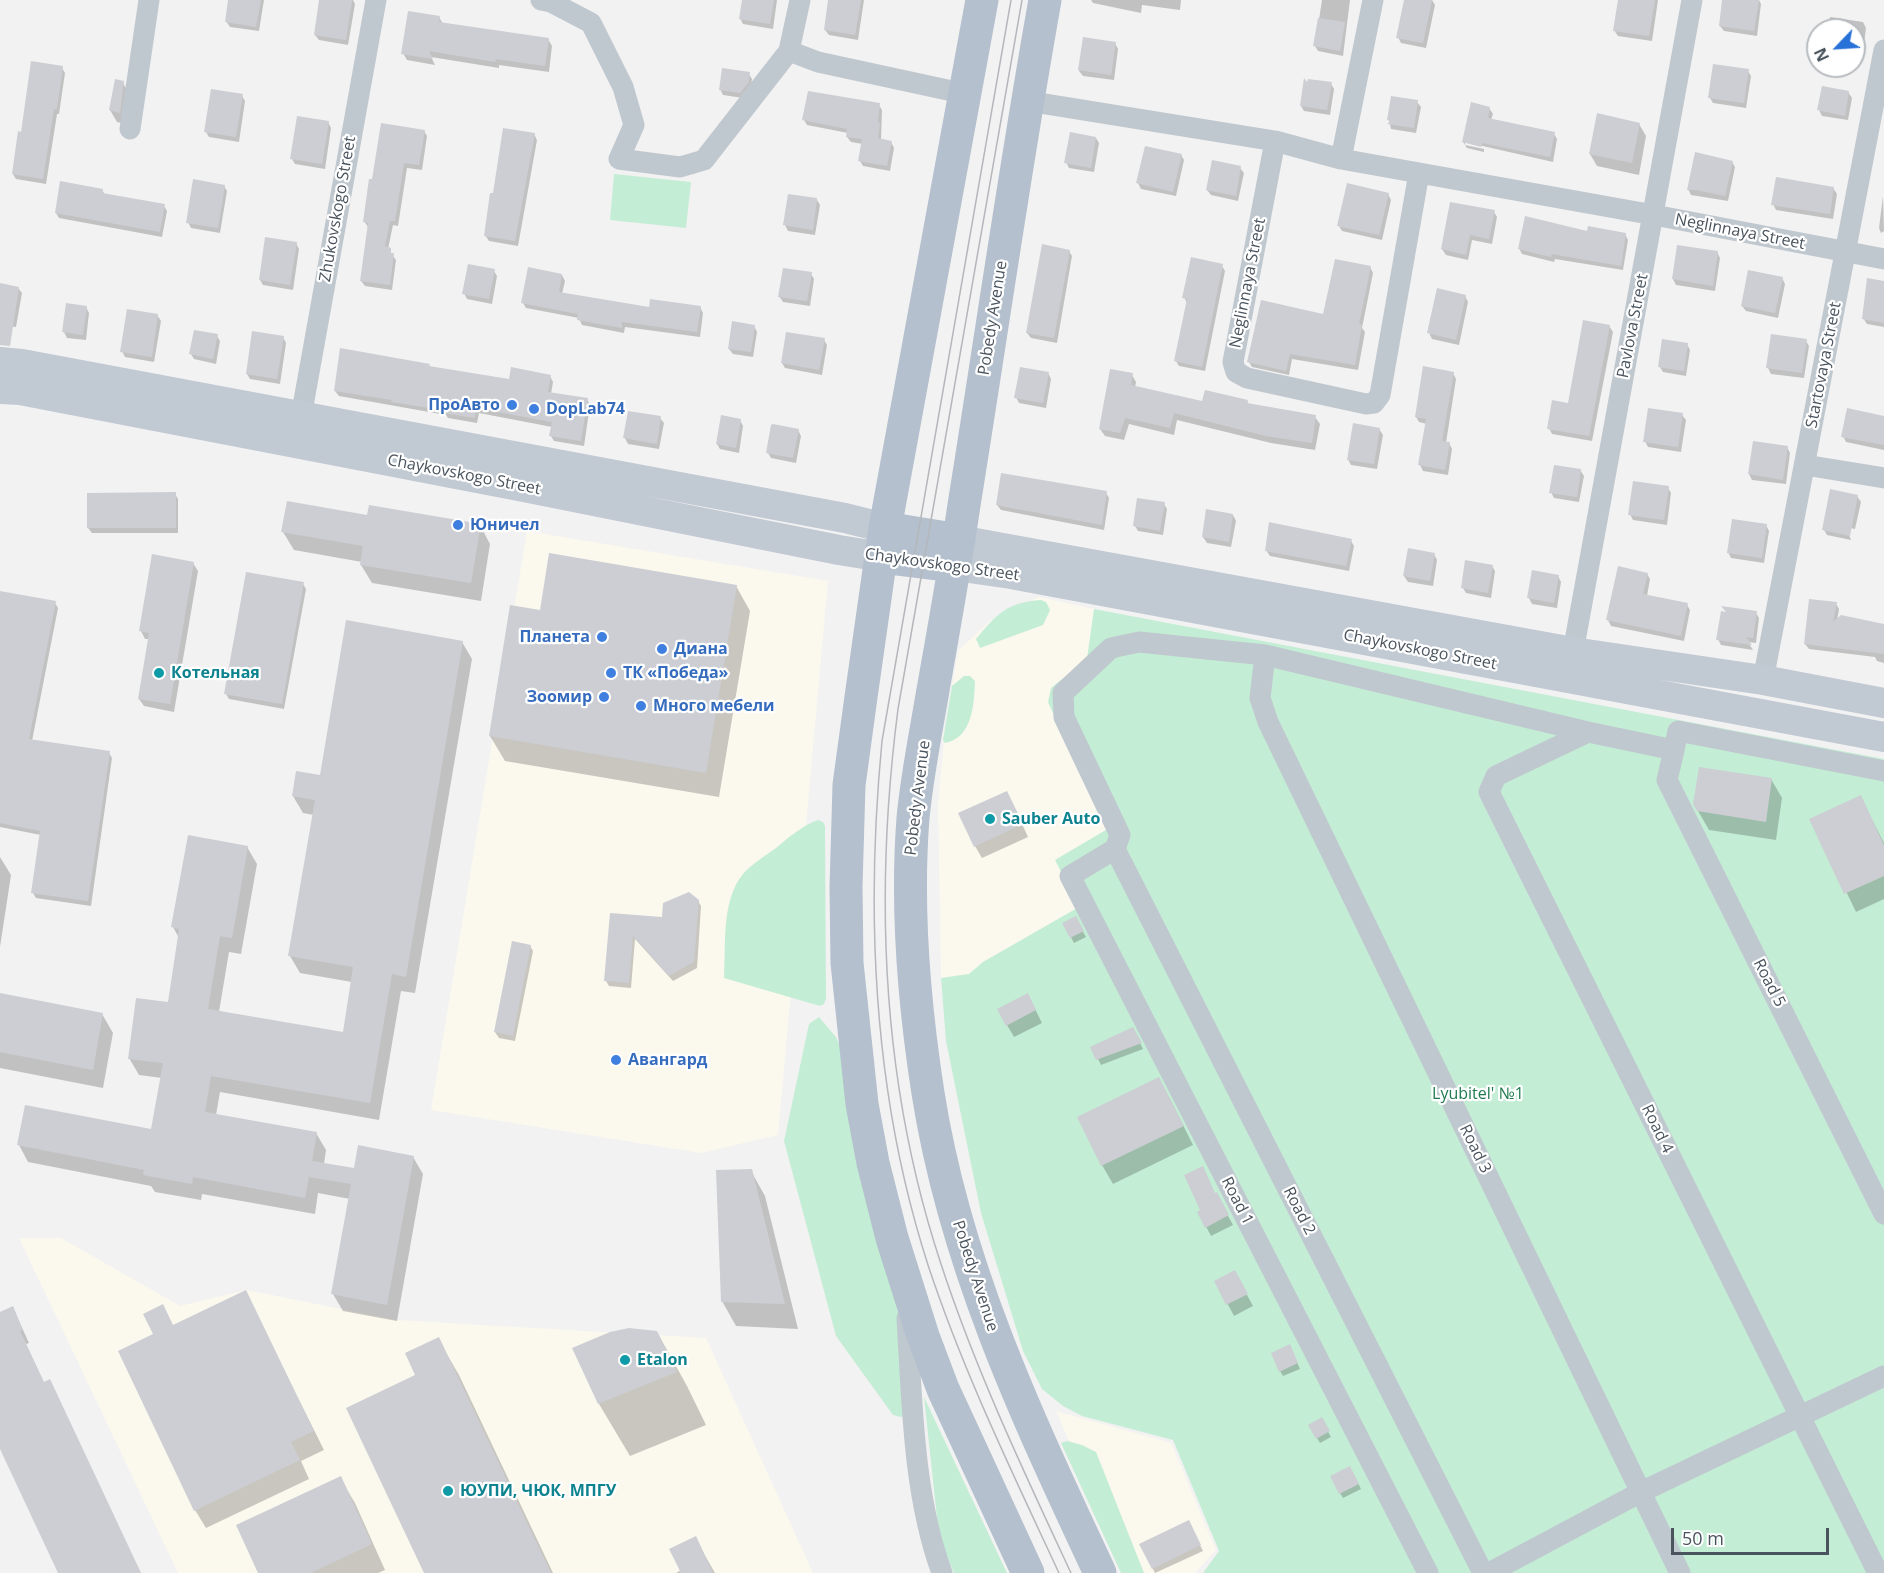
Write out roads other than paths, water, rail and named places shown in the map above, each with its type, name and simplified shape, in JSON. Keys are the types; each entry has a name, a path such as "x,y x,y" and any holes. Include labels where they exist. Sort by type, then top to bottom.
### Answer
{"main road":[{"path":"982,0 884,542 849,784 846,887 847,963 862,1104 878,1185 905,1281 922,1336 943,1389 1028,1573"},
{"name":"Pobedy Avenue","path":"1045,0 1027,101 957,553 916,784 910,871 911,930 918,1020 928,1096 943,1169 977,1289 1029,1421 1100,1573"},
{"name":"Chaykovskogo Street","path":"0,362 34,366 845,518 884,542"},
{"name":"Chaykovskogo Street","path":"0,389 20,390 221,428 839,550 884,542 1573,652 1763,680 1884,703"},
{"name":"Chaykovskogo Street","path":"957,553 1011,574 1884,737"}],"street":[{"path":"130,129 148,0"},
{"name":"Zhukovskogo Street","path":"301,417 376,0"},
{"path":"541,0 551,2 591,23 603,43 623,87 634,126 619,159 680,166 704,159 789,51 800,0"},
{"path":"1341,159 1373,0"},
{"name":"Pavlova Street","path":"1573,652 1692,0"},
{"name":"Startovaya Street","path":"1763,680 1884,50"},
{"path":"789,51 818,62 966,94"},
{"name":"Neglinnaya Street","path":"1027,101 1275,141 1341,159 1654,215 1884,260"},
{"name":"Neglinnaya Street","path":"1275,141 1233,362 1236,372 1247,378 1365,404 1374,403 1380,395 1419,173"},
{"path":"1805,465 1884,478"},
{"path":"1114,849 1120,835 1064,717 1063,693 1111,648 1139,642 1265,655 1588,732 1674,750 1678,730 1884,771"},
{"name":"Road 3","path":"1265,655 1260,698 1268,722 1680,1573"},
{"name":"Road 4","path":"1588,732 1496,776 1489,792 1878,1573"},
{"name":"Road 5","path":"1674,750 1667,780 1884,1214"},
{"name":"Road 1","path":"1114,849 1070,876 1428,1573"},
{"name":"Road 2","path":"1114,849 1483,1573"},
{"path":"905,1281 915,1436 932,1542 942,1573"},
{"path":"1489,1573 1641,1492 1884,1376"}],"tram line":[{"path":"1011,0 882,741 874,873 875,939 878,1005 895,1136 928,1265 972,1382 1059,1573"},
{"path":"1022,0 898,709 886,849 888,990 895,1059 906,1128 921,1197 941,1264 969,1343 1071,1573"}],"place":[{"name":"ПроАвто","path":"512,405"},
{"name":"DopLab74","path":"534,409"},
{"name":"Юничел","path":"458,525"},
{"name":"Планета","path":"602,637"},
{"name":"Диана","path":"662,649"},
{"name":"Котельная","path":"159,673"},
{"name":"ТК «Победа»","path":"611,673"},
{"name":"Зоомир","path":"604,697"},
{"name":"Много мебели","path":"641,706"},
{"name":"Sauber Auto","path":"990,819"},
{"name":"Авангард","path":"616,1060"},
{"name":"Etalon","path":"625,1360"},
{"name":"ЮУПИ, ЧЮК, МПГУ","path":"448,1491"}],"park label":[{"name":"Lyubitel' №1","path":"1478,1094"}]}
